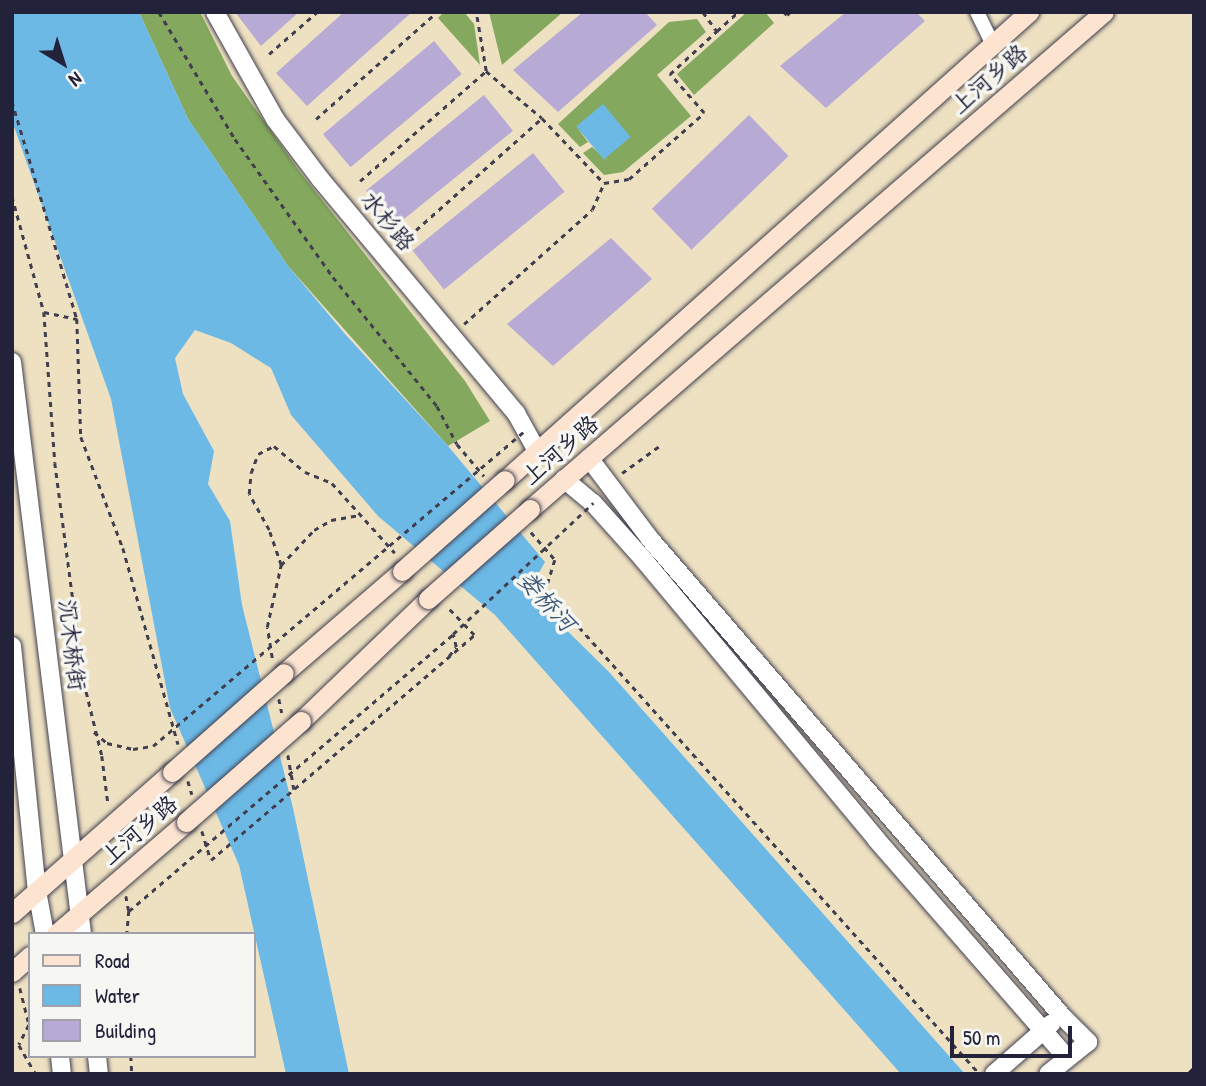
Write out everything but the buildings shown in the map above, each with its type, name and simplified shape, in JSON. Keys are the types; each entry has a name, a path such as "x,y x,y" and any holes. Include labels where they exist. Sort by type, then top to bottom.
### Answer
{"main road":[{"name":"上河乡路","path":"12,913 180,766 279,670 537,451 1029,12"},
{"name":"上河乡路","path":"58,932 193,821 292,721 428,599 529,519 564,479 1104,12"}],"street":[{"name":"水杉路","path":"215,12 275,119 516,413 537,451"},
{"path":"977,12 993,45"},
{"name":"沉木桥街","path":"12,362 82,932"},
{"path":"589,458 650,539 1062,1017 1088,1042 1048,1074"},
{"path":"564,479 593,503 876,839 1067,1058"},
{"path":"12,646 37,891 45,932"},
{"path":"994,1074 1043,1029 1062,1017"}],"path":[{"path":"159,12 235,139 333,276 437,406 457,444 499,483"},
{"path":"269,54 317,12"},
{"path":"316,119 437,12"},
{"path":"476,12 486,71 542,118 604,183"},
{"path":"703,12 717,31"},
{"path":"604,183 629,179 704,113 670,74 738,12"},
{"path":"784,12 786,15 790,12"},
{"path":"360,181 486,71"},
{"path":"12,101 77,319 81,437 123,548 180,766 192,795"},
{"path":"416,230 542,118"},
{"path":"451,335 592,210 604,183"},
{"path":"12,196 44,312 55,463 84,682 94,732 102,756 110,827"},
{"path":"44,312 77,319"},
{"path":"94,732 107,743 133,749 152,746 525,430"},
{"path":"609,482 662,444"},
{"path":"281,565 269,530 249,494 258,454 274,446 305,472 332,483 401,564"},
{"path":"129,911 453,634 593,503"},
{"path":"279,670 267,627 281,565 314,530 331,520 360,515"},
{"path":"529,519 555,560 546,590 980,1074"},
{"path":"193,821 211,860 474,635 446,606"},
{"path":"445,661 456,647 453,634"},
{"path":"278,695 292,721"},
{"path":"288,749 294,789"},
{"path":"122,877 129,911 127,932"},
{"path":"19,966 28,1013"},
{"path":"28,1028 19,1045 36,1074"}],"green space":[{"path":"139,12 200,12 232,76 300,172 465,381 490,421 448,446 288,266 188,119"},
{"path":"444,12 464,12 474,24 480,65 438,18"},
{"path":"489,12 563,12 502,65"},
{"path":"747,12 765,12 774,23 694,95 677,74"},
{"path":"697,19 706,32 657,75 691,116 623,172 604,175 583,153 592,147 607,160 578,129 588,142 580,147 558,124 669,22"}],"water":[{"path":"12,12 139,12 188,119 288,266 345,334 448,446 545,562 528,592 609,672 965,1074 901,1074 495,615 378,516 291,415 271,368 231,343 195,330 175,358 183,394 214,451 208,484 230,521 242,605 293,808 349,1074 286,1074 239,865 170,708 111,399 12,121"},
{"path":"603,104 631,137 604,159 576,126"}],"railway":[{"path":"1189,1074 1194,1069"}],"water label":[{"name":"娄桥河","path":"547,601"}]}
